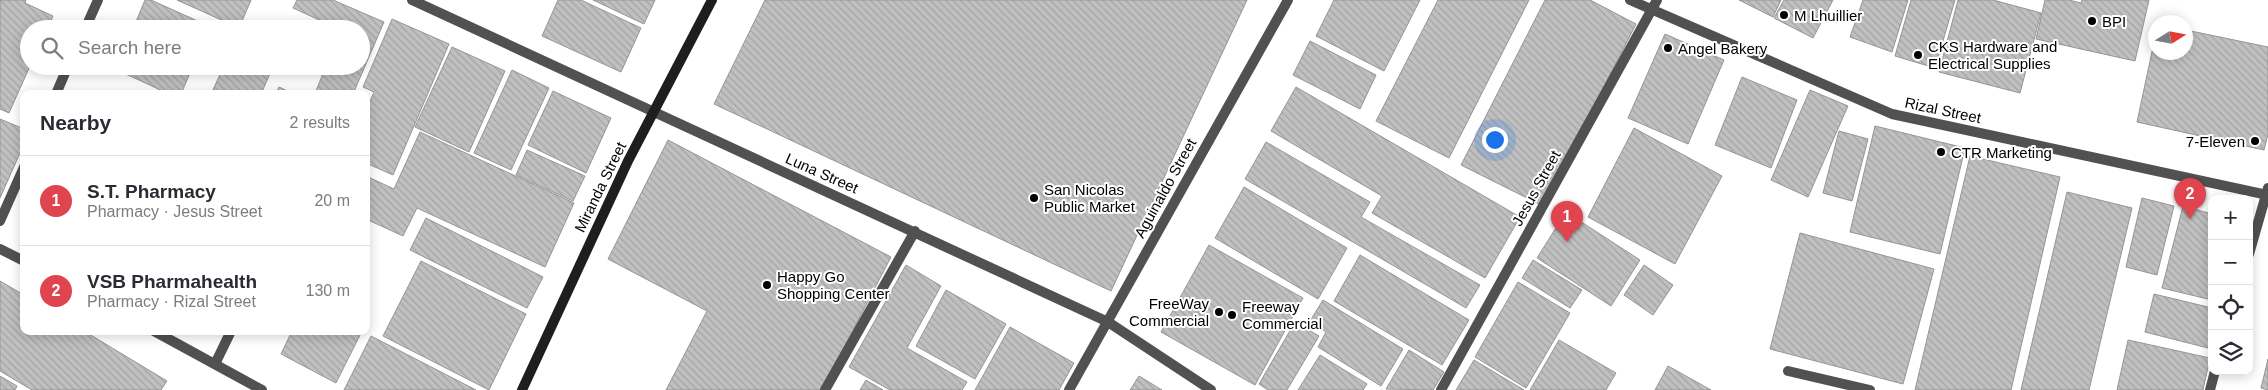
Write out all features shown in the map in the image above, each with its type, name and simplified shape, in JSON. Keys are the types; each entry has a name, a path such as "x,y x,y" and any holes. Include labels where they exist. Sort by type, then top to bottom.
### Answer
{"main road":[{"name":"Miranda Street","path":"522,390 628,161 655,114 712,0"}],"street":[{"path":"89,20 98,0"},
{"name":"Luna Street","path":"412,0 655,114 915,231 1108,322 1211,390"},
{"name":"Aguinaldo Street","path":"1069,390 1288,0"},
{"name":"Rizal Street","path":"1630,0 1892,114 2268,193"},
{"name":"Jesus Street","path":"1441,390 1657,0"},
{"path":"58,90 64,75"},
{"path":"0,221 20,176"},
{"path":"2253,241 2268,193"},
{"path":"825,390 915,231"},
{"path":"0,249 20,259"},
{"path":"161,335 262,390"},
{"path":"215,364 229,335"},
{"path":"1788,371 1870,390"},
{"path":"2210,390 2214,375"}],"building":[{"path":"0,0 26,0 25,3 53,16 51,20 20,20 20,75 26,75 9,113 0,109"},
{"path":"145,0 151,0 195,20 137,20"},
{"path":"177,0 251,0 242,20 221,20"},
{"path":"297,0 333,0 384,22 370,55 370,20 319,20 293,8"},
{"path":"558,0 581,0 641,28 621,72 542,36"},
{"path":"593,0 655,0 644,24"},
{"name":"San Nicolas Public Market","path":"765,0 1247,0 1111,291 714,104"},
{"path":"1334,0 1420,0 1384,71 1316,36"},
{"path":"1438,0 1529,0 1449,158 1376,121"},
{"path":"1545,0 1590,0 1636,24 1543,206 1461,165"},
{"path":"1739,0 1781,0 1773,17"},
{"path":"1784,0 1833,0 1813,38 1774,18"},
{"path":"1863,0 1908,0 1892,52 1850,37"},
{"path":"1911,0 1955,0 1935,68 1895,56"},
{"path":"1958,0 1993,0 2041,13 2020,93 1939,72"},
{"name":"BPI","path":"2045,0 2069,0 2081,3 2082,0 2149,0 2135,61 2036,39"},
{"path":"392,19 449,44 393,175 370,165 370,102 374,92 363,87 368,75 370,75 370,71"},
{"path":"2193,31 2268,47 2268,134 2264,150 2137,122 2150,60 2193,60"},
{"path":"1665,34 1724,60 1688,144 1628,118"},
{"path":"1310,41 1376,75 1360,109 1293,75"},
{"path":"452,47 505,71 469,152 415,127"},
{"path":"512,70 549,88 511,170 474,153"},
{"path":"128,75 189,75 183,90 160,90"},
{"path":"220,75 269,75 263,90 213,90"},
{"path":"322,75 361,75 355,90 316,90"},
{"path":"1742,77 1797,100 1771,168 1715,145"},
{"path":"1296,87 1520,217 1485,278 1372,213 1382,196 1271,131"},
{"path":"1810,90 1848,106 1808,197 1771,180"},
{"path":"553,91 611,118 586,173 528,145"},
{"path":"0,119 20,127 20,153 0,198"},
{"path":"1875,126 1965,148 1940,254 1850,232"},
{"path":"1634,128 1722,176 1675,264 1588,217"},
{"path":"1839,131 1868,139 1852,201 1823,193"},
{"path":"420,132 574,203 545,267 417,208 403,236 370,221 370,178 394,189"},
{"name":"Happy Go Shopping Center","path":"668,140 891,257 822,390 666,390 707,311 608,259"},
{"path":"1266,142 1370,202 1361,217 1480,285 1466,308 1245,179"},
{"path":"527,150 585,176 573,201 516,175"},
{"path":"1970,156 2060,177 2011,390 1915,390"},
{"path":"1244,187 1347,248 1318,299 1215,238"},
{"path":"2067,192 2132,208 2089,390 2021,390"},
{"path":"2142,198 2174,206 2157,275 2126,267"},
{"path":"2183,206 2208,213 2208,299 2162,288"},
{"path":"1566,212 1640,260 1611,306 1537,258"},
{"path":"426,218 543,277 527,308 410,250"},
{"path":"1800,233 1934,269 1903,384 1770,349"},
{"name":"Freeway Commercial","path":"1209,245 1303,298 1255,385 1161,332"},
{"path":"1360,255 1469,320 1442,365 1334,301"},
{"path":"1533,260 1582,290 1570,308 1522,278"},
{"path":"421,261 526,314 489,390 383,336"},
{"path":"906,265 941,286 907,348 967,382 962,390 890,390 849,367"},
{"path":"1644,265 1673,285 1653,315 1624,295"},
{"path":"0,281 20,293 20,335 91,335 167,381 161,390 32,390 0,371"},
{"path":"1518,282 1570,313 1526,388 1475,357"},
{"path":"946,290 1006,324 975,379 916,346"},
{"path":"2154,294 2208,307 2208,348 2145,332"},
{"path":"1323,300 1403,349 1381,386 1318,347 1326,332 1310,321"},
{"path":"1295,322 1319,336 1287,390 1268,390 1259,384"},
{"path":"1010,327 1074,363 1059,390 975,390"},
{"path":"290,335 360,335 336,383 281,354"},
{"path":"371,336 476,390 344,390"},
{"path":"1559,340 1616,373 1606,390 1530,390"},
{"path":"2128,340 2208,358 2203,390 2117,390"},
{"path":"1409,350 1444,372 1433,390 1386,389"},
{"path":"1320,355 1367,384 1363,390 1298,390"},
{"path":"2268,359 2268,390 2261,388"},
{"path":"1474,360 1524,390 1456,390"},
{"path":"1668,366 1711,390 1655,390"},
{"path":"0,376 17,386 15,390 0,390"},
{"path":"1139,376 1162,390 1130,390"},
{"path":"866,380 883,390 860,390"}],"place":[{"name":"M Lhuillier","path":"1784,15"},
{"name":"BPI","path":"2092,21"},
{"name":"Angel Bakery","path":"1668,48"},
{"name":"CKS Hardware and Electrical Supplies","path":"1918,55"},
{"name":"7-Eleven","path":"2255,141"},
{"name":"CTR Marketing","path":"1941,152"},
{"name":"San Nicolas Public Market","path":"1034,198"},
{"name":"VSB Pharmahealth","path":"2190,219"},
{"name":"S.T. Pharmacy","path":"1567,242"},
{"name":"Happy Go Shopping Center","path":"767,285"},
{"name":"FreeWay Commercial","path":"1219,312"},
{"name":"Freeway Commercial","path":"1232,315"}]}
